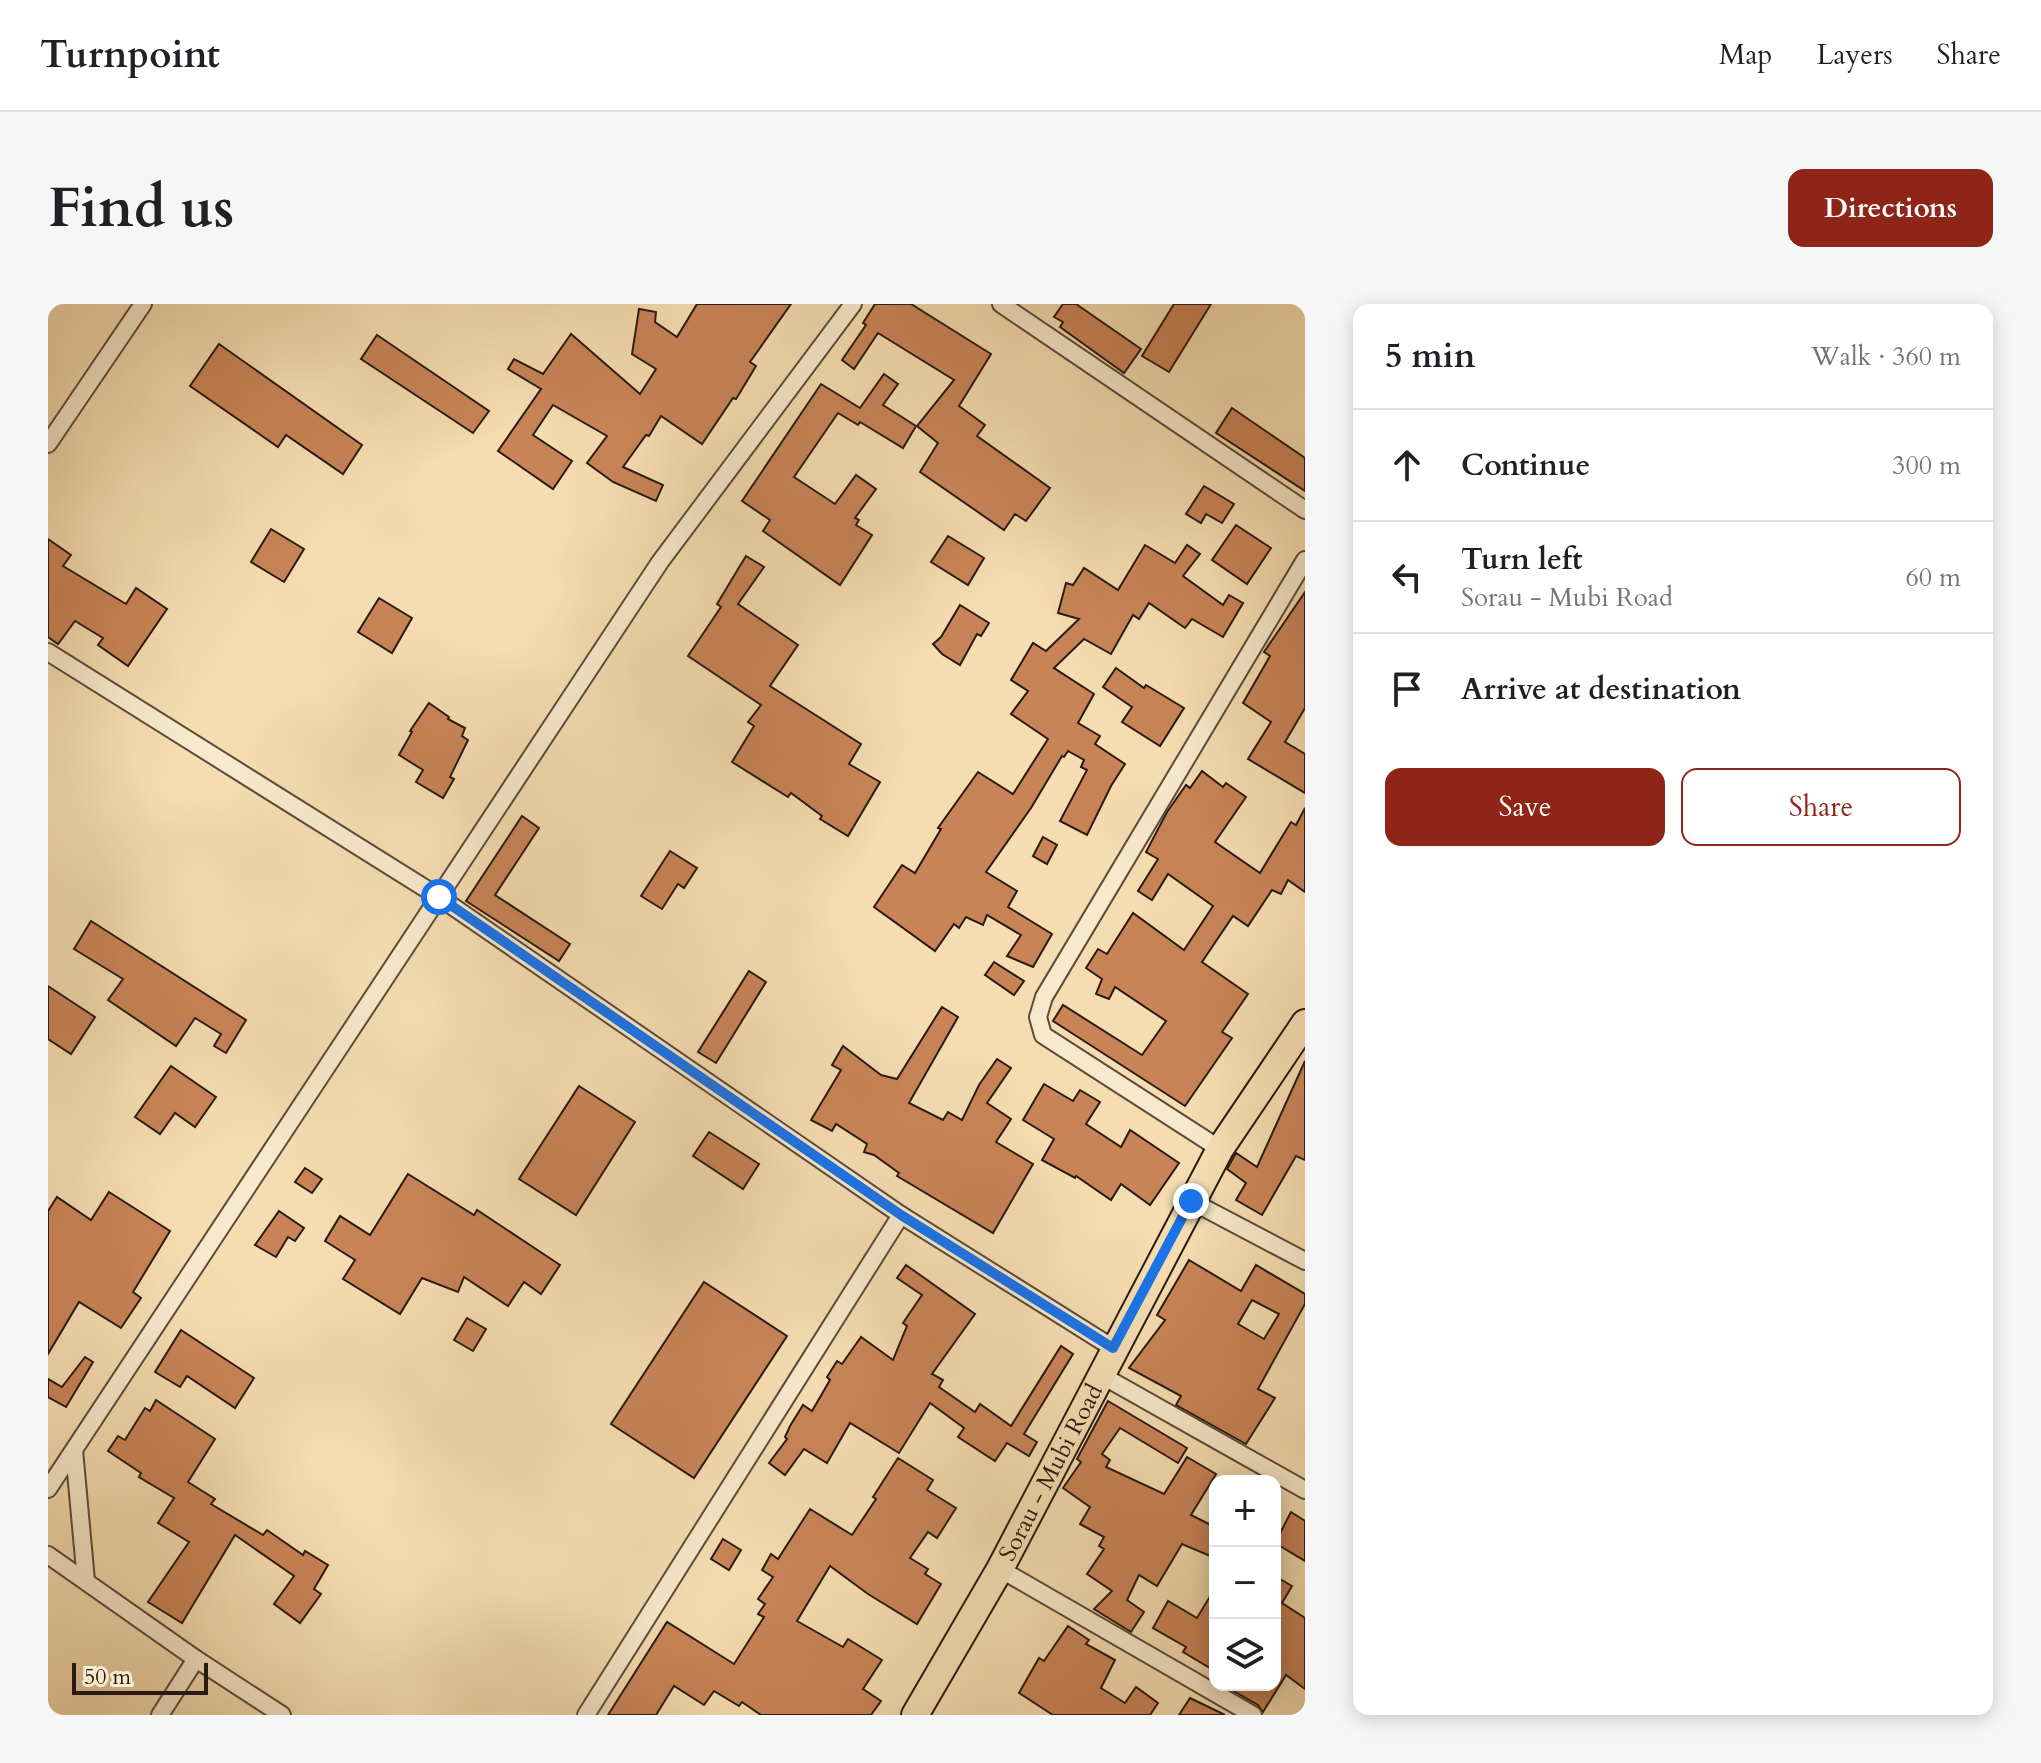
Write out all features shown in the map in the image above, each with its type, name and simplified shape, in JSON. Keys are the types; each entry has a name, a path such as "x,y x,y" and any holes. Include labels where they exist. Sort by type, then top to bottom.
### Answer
{"main road":[{"name":"Sorau - Mubi Road","path":"915,1715 1000,1569 1113,1348 1220,1149 1301,1036"}],"street":[{"path":"48,444 143,304"},
{"path":"48,1489 660,562 853,304"},
{"path":"1001,304 1305,510"},
{"path":"1220,1149 1043,1035 1038,1017 1044,997 1305,560"},
{"path":"48,652 439,897 901,1215 1113,1348"},
{"path":"1191,1201 1305,1261"},
{"path":"586,1715 901,1215"},
{"path":"1101,1375 1305,1490"},
{"path":"74,1450 86,1581"},
{"path":"48,1555 282,1715"},
{"path":"1000,1569 1253,1715"},
{"path":"160,1715 196,1659"}],"building":[{"path":"697,304 791,304 750,362 756,366 736,399 733,398 702,444 661,416 623,467 663,485 656,501 613,482 587,463 607,436 553,405 533,435 572,461 553,489 498,451 541,389 508,369 514,359 543,374 571,334 640,394 656,369 632,354 639,309 656,312 655,322 677,337"},
{"path":"875,304 911,304 991,354 959,406 985,425 977,436 1050,488 1026,521 1015,514 1004,530 920,472 938,443 917,426 954,380 878,333 854,369 842,360 866,325 863,323"},
{"path":"1063,304 1076,304 1141,349 1124,373 1060,327 1063,322 1054,317"},
{"path":"1174,304 1211,304 1169,372 1142,356"},
{"path":"377,335 489,411 473,433 361,359"},
{"path":"219,344 362,445 343,474 286,435 278,447 190,386"},
{"path":"884,374 898,384 883,405 916,426 903,448 860,422 858,425 838,413 794,477 835,504 856,475 876,489 855,518 859,520 856,525 872,535 840,585 763,531 770,520 742,501 821,384 860,408"},
{"path":"1232,408 1305,458 1305,491 1216,433"},
{"path":"1204,486 1234,504 1222,523 1206,514 1201,523 1186,514"},
{"path":"1236,525 1271,548 1247,584 1212,560"},
{"path":"271,529 304,549 284,582 251,562"},
{"path":"948,536 984,558 968,585 931,562"},
{"path":"48,539 71,555 63,566 126,604 136,588 167,609 128,666 98,645 103,638 75,621 58,644 48,637"},
{"path":"1145,545 1175,563 1187,545 1200,554 1183,576 1223,605 1229,595 1243,603 1223,637 1192,619 1185,628 1149,603 1139,619 1133,615 1111,654 1084,639 1054,668 1094,694 1078,723 1100,736 1095,744 1125,764 1087,835 1060,821 1087,770 1081,767 1084,760 1068,751 986,872 1017,891 1008,907 1052,934 1033,967 1007,956 1021,935 987,915 983,925 966,917 959,928 954,924 935,951 874,907 902,865 915,873 941,829 938,828 978,772 1013,794 1048,739 1011,714 1028,691 1011,680 1033,643 1046,651 1079,619 1058,613 1066,583 1073,585 1084,568 1118,590"},
{"path":"746,556 764,567 738,604 798,645 770,686 861,744 849,764 880,782 848,836 820,819 822,816 791,793 788,797 732,762 754,726 748,722 761,705 688,656 721,607 717,604"},
{"path":"1305,592 1305,708 1285,742 1305,754 1305,793 1248,759 1271,722 1243,703 1270,656 1264,652"},
{"path":"379,598 412,618 392,653 358,632"},
{"path":"960,605 989,623 981,636 977,634 960,665 933,644 941,637"},
{"path":"1116,668 1144,688 1146,685 1184,708 1160,746 1122,722 1132,707 1103,687"},
{"path":"429,703 465,728 462,736 468,740 450,777 454,779 443,798 416,782 423,770 399,755 410,731"},
{"path":"1202,771 1223,787 1226,783 1246,797 1215,842 1260,873 1291,822 1296,825 1305,808 1305,892 1288,880 1281,894 1272,890 1248,926 1233,916 1202,962 1248,994 1222,1032 1232,1038 1185,1106 1053,1021 1063,1005 1142,1055 1166,1021 1115,987 1109,999 1096,994 1102,979 1086,968 1098,949 1107,954 1133,913 1184,950 1213,906 1168,874 1152,900 1138,891 1158,859 1146,852 1167,812 1186,785 1190,788"},
{"path":"522,816 539,828 495,895 570,944 559,961 466,901"},
{"path":"1043,837 1057,845 1047,864 1033,856"},
{"path":"670,851 697,868 684,888 678,884 662,909 641,896"},
{"path":"91,921 246,1020 226,1053 214,1046 221,1034 195,1018 176,1046 108,1000 123,979 74,949"},
{"path":"994,962 1024,981 1014,995 985,975"},
{"path":"749,971 766,982 716,1063 698,1052"},
{"path":"48,986 95,1017 71,1054 48,1039"},
{"path":"942,1007 958,1017 909,1103 943,1120 948,1112 962,1120 979,1085 997,1059 1011,1068 987,1103 1011,1119 996,1142 1033,1164 993,1233 897,1176 899,1173 874,1155 864,1152 867,1144 836,1124 832,1131 811,1120 841,1070 832,1065 843,1046 881,1075 897,1079"},
{"path":"1305,1061 1305,1160 1296,1156 1262,1215 1236,1200 1246,1183 1227,1169 1236,1153 1257,1167"},
{"path":"171,1066 216,1097 195,1127 175,1113 160,1134 135,1117"},
{"path":"1044,1084 1073,1101 1080,1090 1100,1102 1086,1124 1121,1147 1130,1130 1179,1163 1150,1205 1121,1184 1111,1200 1076,1176 1042,1160 1054,1139 1023,1120"},
{"path":"579,1086 635,1122 576,1215 519,1179"},
{"path":"709,1132 759,1164 743,1189 693,1156"},
{"path":"305,1168 322,1179 312,1193 295,1182"},
{"path":"408,1174 474,1215 477,1210 560,1265 541,1294 524,1282 508,1306 464,1277 458,1292 422,1278 400,1314 343,1279 355,1260 325,1241 340,1216 370,1235"},
{"path":"109,1192 170,1231 133,1292 141,1298 121,1328 79,1302 48,1354 48,1211 57,1197 91,1220"},
{"path":"279,1211 304,1228 295,1241 288,1237 276,1257 255,1245"},
{"path":"1189,1260 1241,1291 1256,1265 1305,1294 1305,1304 1258,1389 1275,1398 1246,1444 1176,1405 1181,1396 1129,1368 1165,1320 1157,1315","holes":["1252,1300 1279,1314 1264,1339 1238,1324"]},
{"path":"906,1265 975,1314 932,1374 943,1380 939,1387 975,1412 980,1404 1011,1426 1061,1346 1073,1354 1024,1434 1037,1442 1029,1456 1007,1443 995,1461 958,1437 964,1428 930,1403 899,1453 850,1423 827,1463 804,1449 785,1475 769,1463 787,1439 790,1426 803,1405 812,1411 837,1361 842,1364 861,1337 893,1360 907,1326 903,1323 922,1295 897,1278"},
{"path":"704,1282 787,1336 694,1478 611,1424"},
{"path":"467,1318 486,1329 473,1351 454,1340"},
{"path":"181,1330 254,1378 235,1408 187,1376 180,1387 155,1372"},
{"path":"85,1357 93,1362 66,1407 48,1397 48,1379 62,1387"},
{"path":"156,1400 215,1439 188,1482 215,1499 211,1504 263,1535 267,1530 303,1555 305,1551 328,1565 314,1589 321,1594 300,1623 274,1604 294,1576 235,1535 182,1623 148,1602 189,1542 158,1523 174,1498 139,1477 141,1473 108,1451 118,1436 125,1440 145,1408 150,1411"},
{"path":"1108,1401 1187,1448 1178,1463 1120,1428 1102,1454 1110,1460 1106,1467 1164,1494 1187,1457 1216,1474 1209,1475 1209,1485 1191,1515 1209,1524 1209,1555 1182,1544 1157,1586 1139,1575 1127,1600 1144,1612 1131,1632 1094,1609 1112,1591 1087,1574 1104,1549 1099,1546 1104,1537 1080,1524 1090,1507 1063,1488 1081,1462 1077,1459"},
{"path":"898,1458 933,1480 927,1490 956,1508 937,1538 928,1532 910,1558 928,1569 925,1574 941,1584 917,1624 830,1566 797,1621 843,1647 848,1639 882,1660 863,1689 881,1701 871,1715 761,1715 742,1702 739,1706 714,1691 704,1705 674,1686 656,1715 608,1715 667,1622 734,1664 764,1617 758,1614 765,1604 758,1599 773,1577 762,1570 771,1554 778,1559 810,1509 852,1535"},
{"path":"1291,1512 1305,1521 1305,1561 1281,1547 1281,1531"},
{"path":"723,1539 741,1550 729,1570 711,1559"},
{"path":"1281,1580 1292,1586 1282,1603 1305,1618 1305,1689 1286,1675 1281,1683"},
{"path":"1209,1598 1209,1667 1183,1652 1186,1647 1153,1628 1168,1601 1197,1618"},
{"path":"1068,1626 1089,1640 1086,1644 1115,1660 1101,1688 1125,1703 1136,1687 1158,1703 1150,1715 1053,1715 1019,1693 1039,1658 1044,1661"},
{"path":"1234,1691 1276,1691 1263,1712 1258,1705"},
{"path":"1190,1698 1225,1715 1179,1715"}],"route":[{"path":"439,897 901,1215 1113,1348 1191,1201"}]}
